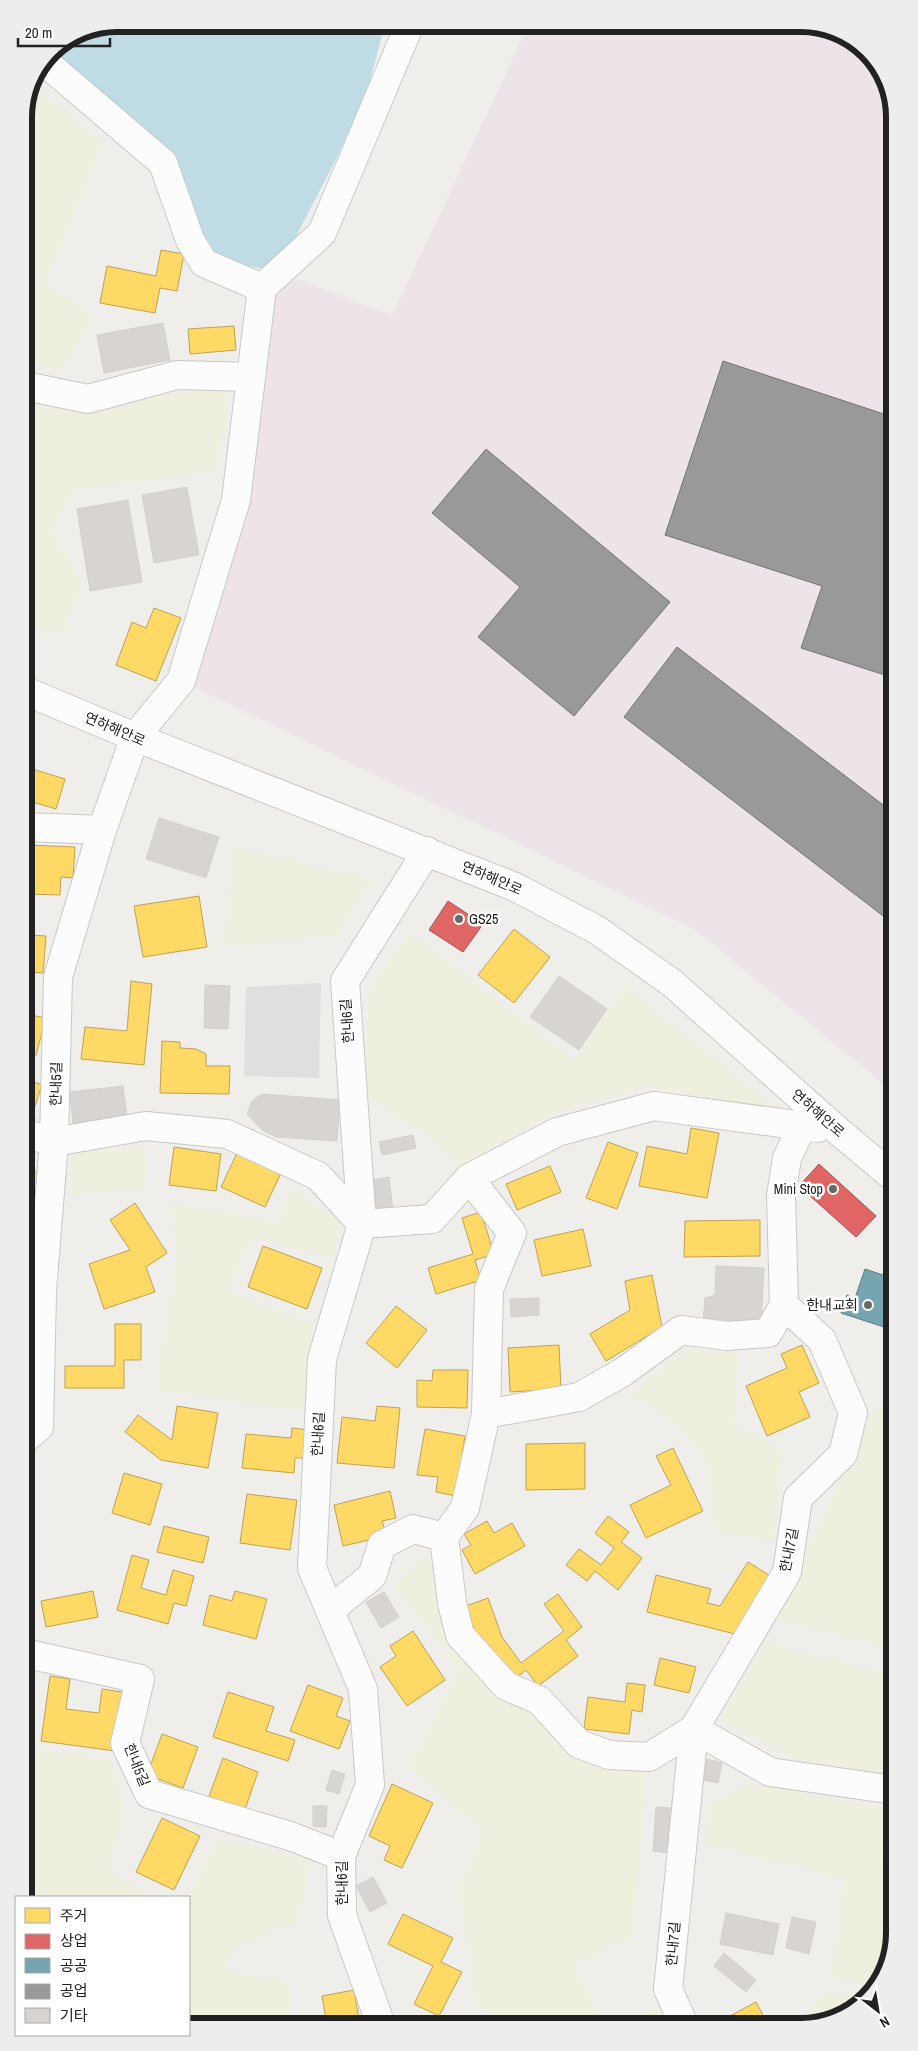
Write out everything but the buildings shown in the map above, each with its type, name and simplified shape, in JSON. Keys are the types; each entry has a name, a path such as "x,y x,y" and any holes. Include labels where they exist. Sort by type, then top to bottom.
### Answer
{"street":[{"path":"50,66 163,163 190,240 204,263 262,288 322,233 406,32"},
{"name":"한내5길","path":"32,1433 39,1427 42,1290 54,1142 58,977 102,830 135,738 181,681 236,500 262,288"},
{"path":"33,387 88,398 177,375 251,377"},
{"name":"연하해안로","path":"33,694 135,738 515,887 597,930 672,983 837,1130 886,1171"},
{"path":"33,828 102,830"},
{"name":"한내6길","path":"379,2018 342,1915 341,1856 370,1785 363,1690 312,1568 322,1359 362,1224 345,981 427,851"},
{"path":"32,1136 54,1142 146,1126 227,1134 318,1176 362,1224 432,1219 470,1178 557,1132 654,1106 837,1130"},
{"path":"486,1414 579,1397 623,1372 681,1330 727,1336 768,1333 784,1305 781,1196 787,1158 802,1126"},
{"path":"470,1178 512,1233 489,1289 486,1414 465,1508 444,1537 452,1603 460,1635 506,1686 539,1700 579,1744 609,1755 648,1757 694,1729 770,1772 886,1789"},
{"name":"한내7길","path":"681,2018 668,1990 694,1729 787,1572 798,1498 842,1454 853,1413 822,1340 784,1305"},
{"path":"330,1610 372,1576 382,1545 413,1529 444,1537"},
{"name":"한내5길","path":"32,1655 140,1679 125,1743 149,1794 290,1836 341,1856"}],"shaded area":[{"path":"525,33 806,33 822,35 843,44 861,57 877,80 881,90 886,118 886,1086 694,929 181,681 236,500 262,288 298,279 392,316"},
{"path":"321,983 319,1078 244,1076 246,987"}],"green space":[{"path":"37,91 103,143 45,284 94,317 62,370 33,364 33,112"},
{"path":"196,388 229,395 216,472 73,489 52,531 82,582 63,635 33,625 33,402 90,413"},
{"path":"234,847 372,881 337,935 223,947"},
{"path":"410,933 575,1061 624,987 774,1107 770,1111 647,1085 559,1110 460,1166 433,1139 366,1094 369,987"},
{"path":"146,1147 145,1188 72,1195 71,1153"},
{"path":"291,1189 340,1221 334,1258 252,1237 228,1291 312,1325 303,1411 155,1390 177,1255 170,1203 277,1223"},
{"path":"684,1348 737,1350 735,1426 783,1450 774,1540 717,1532 706,1460 673,1421 634,1394"},
{"path":"886,1404 886,1647 776,1619 869,1417"},
{"path":"429,1555 447,1643 501,1696 533,1708 576,1761 645,1773 635,1934 574,1964 602,2018 506,2018 478,2007 458,1893 482,1829 408,1766 459,1670 394,1586"},
{"path":"766,1644 886,1674 886,1774 789,1757 721,1719"},
{"path":"32,1750 112,1761 126,1811 109,1871 152,1896 32,1896"},
{"path":"746,1783 886,1808 880,1854 886,1873 885,1944 877,1971 868,1984 830,1976 845,1878 705,1844 708,1803 724,1799"},
{"path":"216,1839 310,1859 299,1920 234,1948 226,1970 290,1984 288,2018 190,2018 190,1897"},
{"path":"829,1992 853,1997 852,2001 843,2007 828,2014 801,2018"},
{"path":"656,2008 661,2018 635,2018"}],"water":[{"path":"118,32 383,32 368,88 338,155 289,250 263,269 244,265 214,253 183,201 58,58 70,47 85,39 101,34"}],"place":[{"name":"GS25","path":"459,919"},
{"name":"Mini Stop","path":"833,1189"},
{"name":"한내교회","path":"868,1305"}]}
